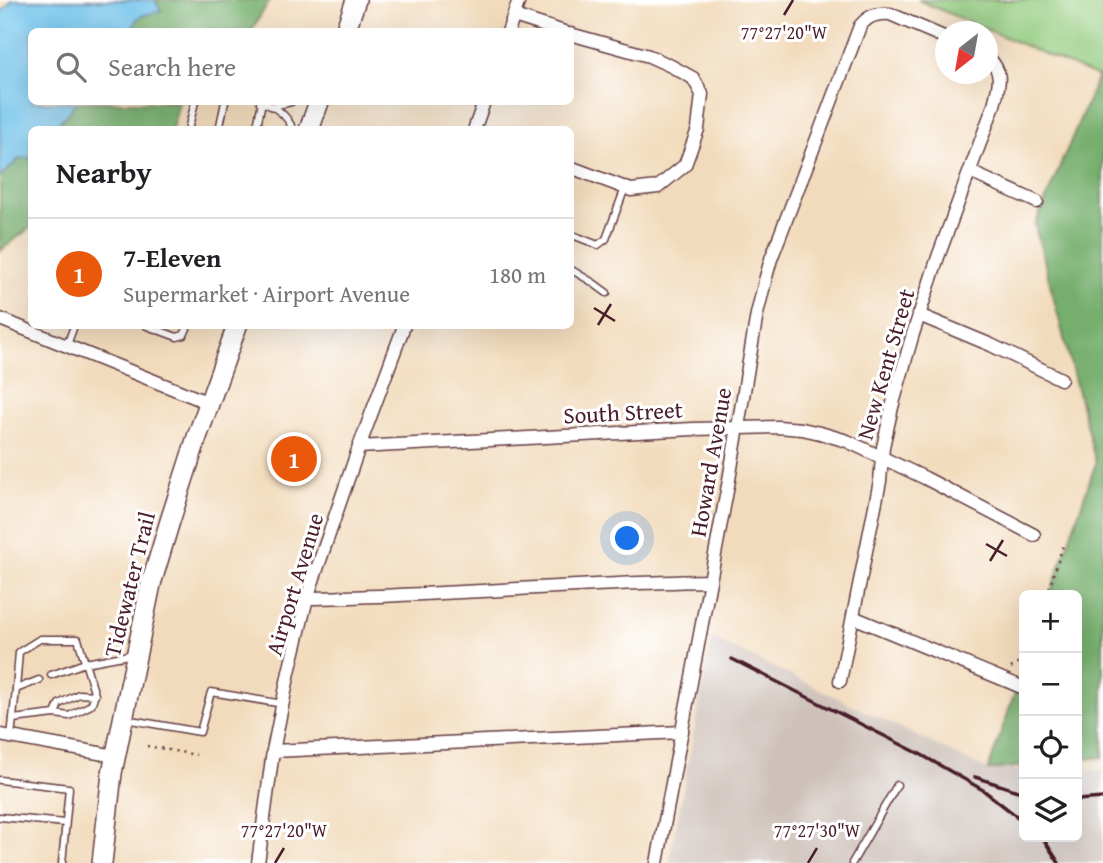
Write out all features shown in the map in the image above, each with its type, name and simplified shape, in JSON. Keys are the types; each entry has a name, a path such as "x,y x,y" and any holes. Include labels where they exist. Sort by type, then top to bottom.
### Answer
{"main road":[{"path":"346,28 356,0"},
{"path":"310,126 318,105"},
{"name":"Tidewater Trail","path":"102,863 111,773 151,584 209,403 236,329"}],"street":[{"path":"510,28 519,0"},
{"name":"Howard Avenue","path":"657,863 757,314 769,268 860,26 865,19 881,13 890,14 935,33"},
{"path":"514,16 552,28"},
{"path":"574,35 649,56 671,66 693,78 702,94 698,129 685,165 658,187 631,190 574,169"},
{"name":"New Kent Street","path":"840,681 892,407 919,315 985,130 999,81 998,76"},
{"path":"475,126 483,105"},
{"path":"970,172 1037,202"},
{"path":"919,315 1062,379"},
{"path":"0,319 209,403"},
{"name":"Airport Avenue","path":"258,863 273,751 307,598 403,329"},
{"name":"South Street","path":"359,447 738,428 778,427 811,431 847,441 1034,535"},
{"path":"307,598 710,580"},
{"path":"853,617 1019,686"},
{"path":"273,751 682,732"},
{"path":"5,736 115,756"}],"lane":[{"path":"189,126 194,105"},
{"path":"220,126 224,105"},
{"path":"257,126 260,105"},
{"path":"270,105 283,114 290,126"},
{"path":"273,106 278,105"},
{"path":"574,236 598,245 606,239 625,188"},
{"path":"574,271 607,293"},
{"path":"67,345 73,329"},
{"path":"155,329 177,337 184,335 187,329"},
{"path":"5,736 13,719 19,652 40,639 78,639 95,695 91,705 69,716 55,714 13,719"},
{"path":"51,675 85,663 136,654"},
{"path":"16,689 39,680"},
{"path":"122,719 200,732 211,692 283,704"},
{"path":"55,714 59,704 79,694 95,695"},
{"path":"0,779 69,788 62,863"},
{"path":"852,863 897,785"},
{"path":"0,817 65,823"}],"path":[{"path":"1049,590 1063,547"},
{"path":"1009,670 1021,660 1024,653"},
{"path":"147,746 195,755"}],"shaded area":[{"path":"712,638 988,770 1019,770 1019,842 1082,842 1082,771 1103,770 1103,863 669,863"}],"green space":[{"path":"155,0 270,0 253,28 133,28 136,20 144,15 161,11"},
{"path":"918,0 1103,0 1103,76 1098,77 998,34 998,21 967,21"},
{"path":"1103,76 1103,757 1082,759 1082,590 1052,590 1096,463 1035,225 1098,77"},
{"path":"74,105 178,105 173,126 55,126"},
{"path":"28,157 28,229 0,251 0,177 19,159"},
{"path":"1019,681 1019,767 988,770"}],"water":[{"path":"155,0 161,11 144,15 136,20 133,28 28,28 28,105 74,105 54,126 28,126 28,158 19,159 0,177 0,13 11,2"}],"railway":[{"path":"732,659 920,754 983,790 1019,818"},
{"path":"975,777 1019,791"},
{"path":"1082,800 1103,798"},
{"path":"1045,842 1059,863"}],"place":[{"name":"7-Eleven","path":"294,459"}]}
